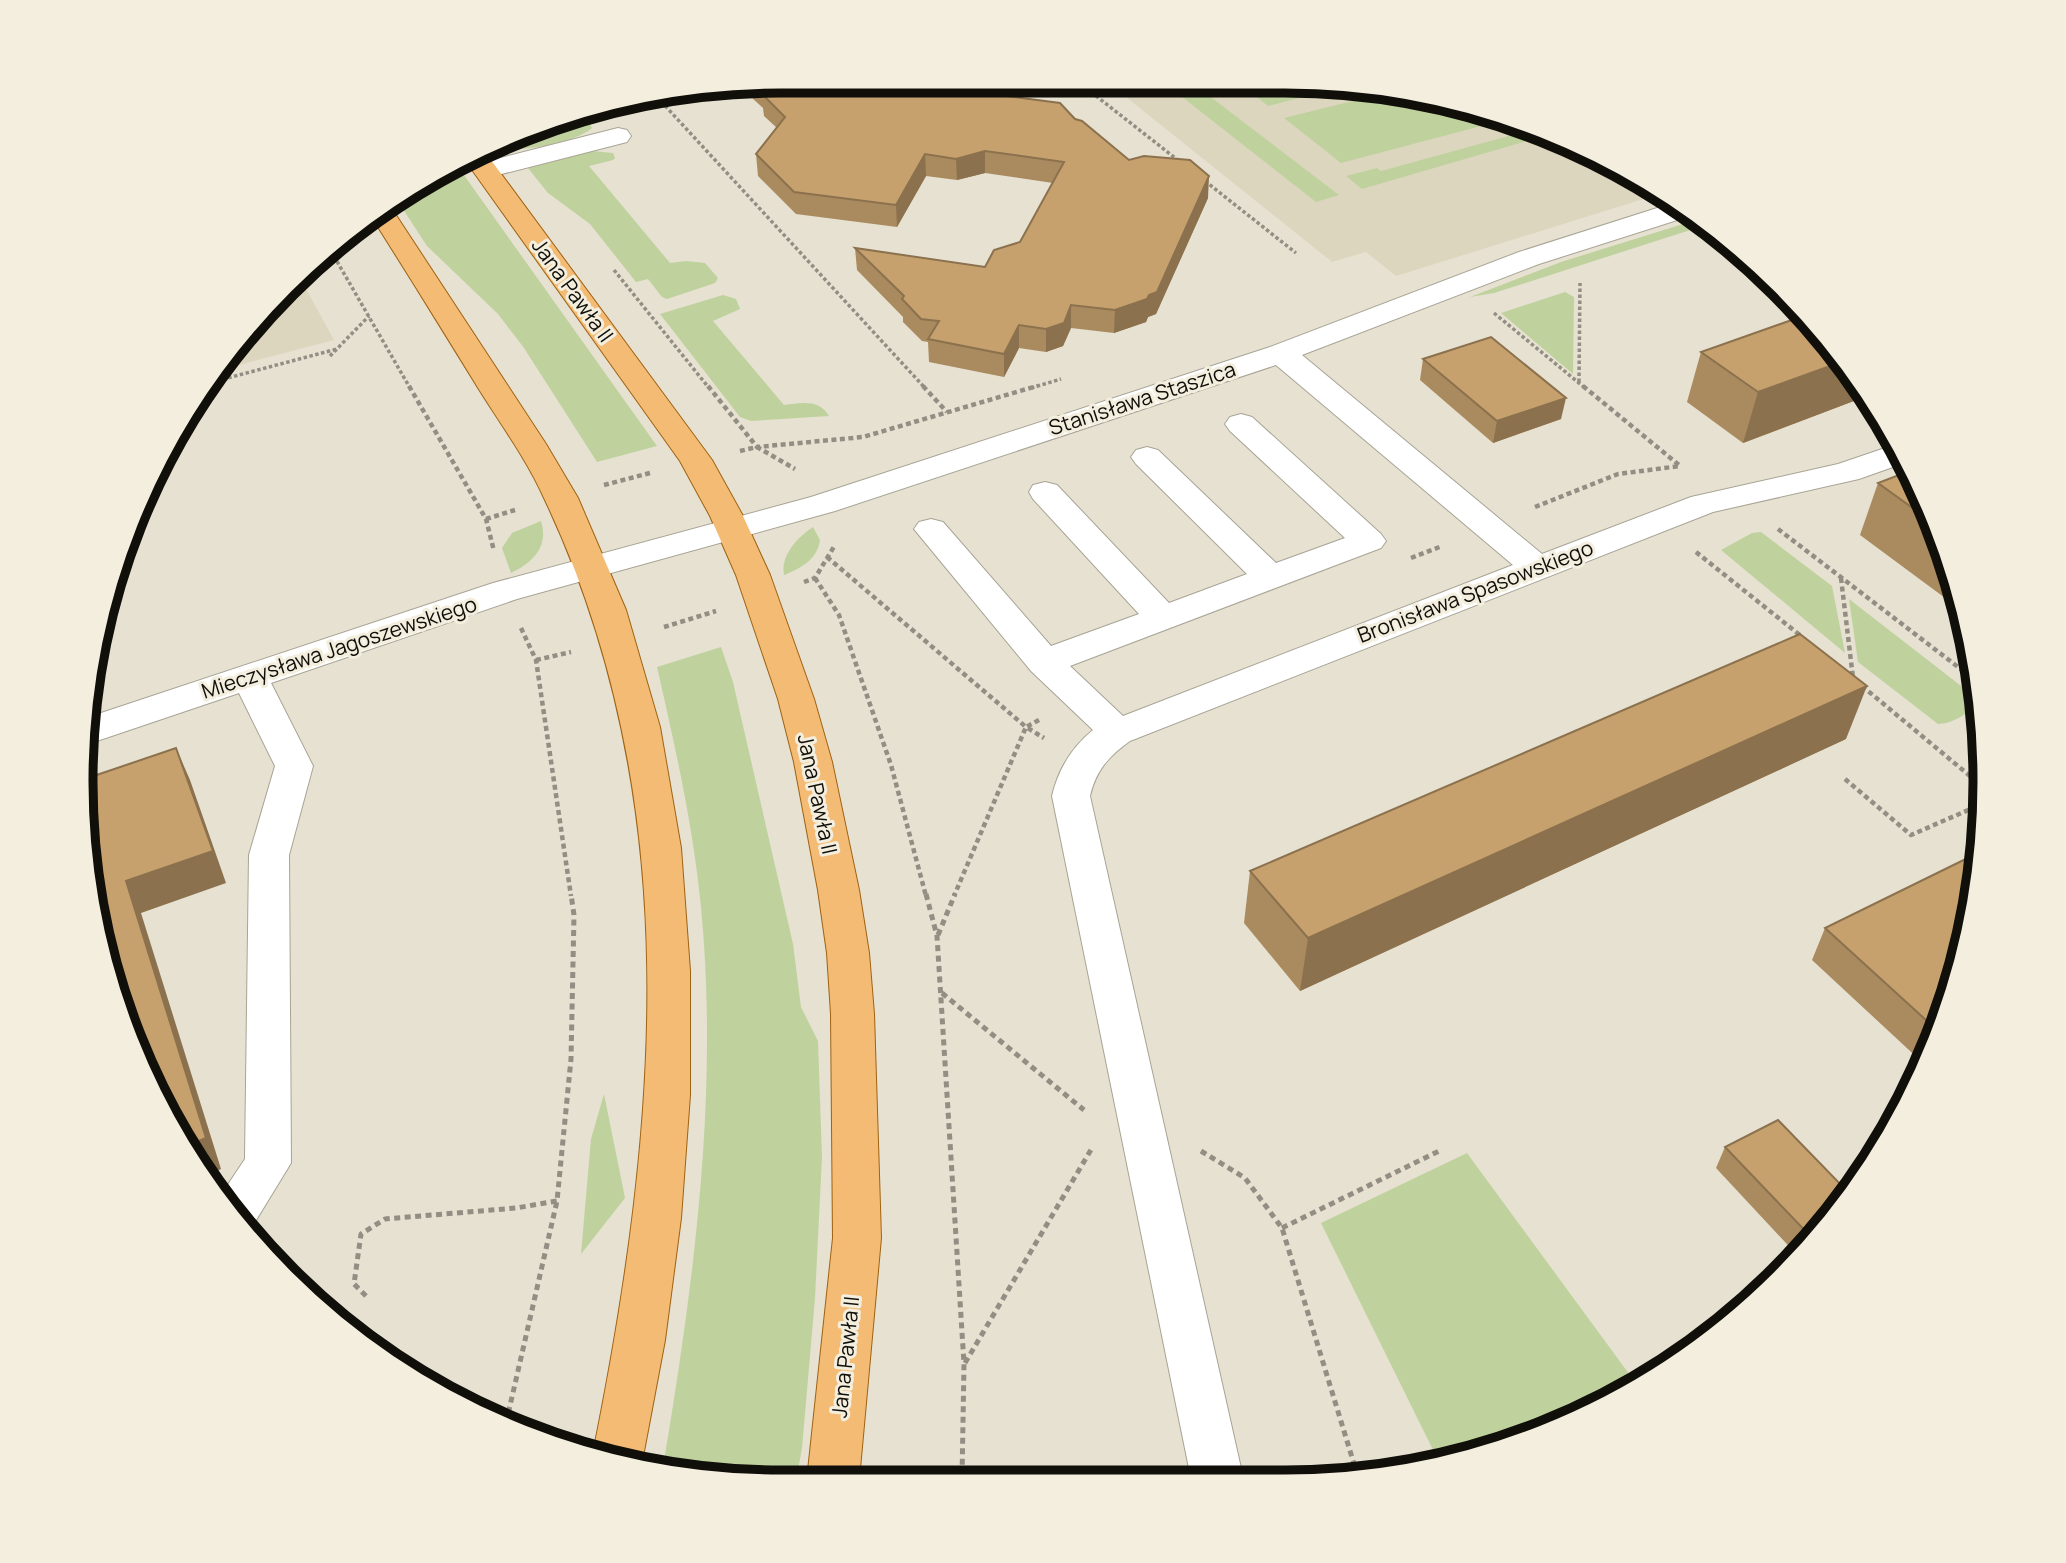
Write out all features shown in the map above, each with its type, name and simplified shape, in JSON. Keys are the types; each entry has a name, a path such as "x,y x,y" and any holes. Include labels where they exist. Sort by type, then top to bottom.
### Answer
{"main road":[{"name":"Jana Pawła II","path":"481,163 696,460 734,530 761,596 815,764 848,954 858,1237 834,1470"},
{"path":"386,218 550,478 592,568 618,641 646,754 663,865 670,1038 661,1189 636,1375 620,1451"}],"street":[{"path":"481,163 618,136"},
{"name":"Stanisława Staszica","path":"592,568 823,504 1280,353 1529,258 1672,212"},
{"path":"1280,353 1536,567"},
{"path":"1044,662 1369,541 1241,424"},
{"path":"1147,457 1271,578"},
{"name":"Bronisława Spasowskiego","path":"1215,1470 1075,817 1071,796 1074,778 1097,745 1117,732 1536,567 1703,504 1847,472 1891,457"},
{"path":"1045,492 1163,618"},
{"path":"931,530 1044,662 1117,732"},
{"name":"Mieczysława Jagoszewskiego","path":"95,729 505,592 592,568"},
{"path":"239,1206 268,1163 269,855 294,766 249,676"}],"path":[{"path":"1092,93 1187,167"},
{"path":"663,104 947,412"},
{"path":"1198,176 1296,253"},
{"path":"335,258 485,519"},
{"path":"609,263 757,447 863,437 1068,377"},
{"path":"1579,383 1580,277"},
{"path":"1487,308 1679,466"},
{"path":"330,356 369,316"},
{"path":"223,379 337,349"},
{"path":"1530,509 1618,474 1691,465"},
{"path":"1770,522 1964,671"},
{"path":"1693,549 1810,644"},
{"path":"827,557 1026,727 937,936"},
{"path":"1841,577 1853,678"},
{"path":"815,578 839,615 878,727 937,936 964,1364 962,1470"},
{"path":"505,592 536,660 573,915 571,1059 557,1201 508,1413"},
{"path":"1842,670 1973,778"},
{"path":"1845,779 1910,835 1972,808"},
{"path":"941,993 1095,1118"},
{"path":"964,1364 1098,1139"},
{"path":"1198,1149 1245,1178 1282,1228 1356,1466"},
{"path":"1282,1228 1439,1151"},
{"path":"366,1296 354,1284 361,1234 385,1219 516,1208 557,1201"}],"shaded area":[{"path":"1121,93 1330,94 1419,106 1506,129 1548,145 1649,197 1396,276 1366,252 1332,262"},
{"path":"304,285 334,340 232,367 264,327"}],"green space":[{"path":"1177,93 1205,93 1339,195 1316,202"},
{"path":"1252,93 1316,94 1268,106"},
{"path":"1365,98 1419,106 1489,124 1341,163 1284,118"},
{"path":"584,122 592,128 566,140 543,146 514,148"},
{"path":"1518,134 1533,139 1362,189 1346,176 1377,168 1381,171"},
{"path":"592,151 613,153 613,160 589,166 670,263 705,263 718,278 715,283 667,299 662,297 648,279 636,282 590,224 548,193 528,168"},
{"path":"462,172 657,446 597,462 524,348 498,314 427,246 402,207"},
{"path":"1687,223 1695,229 1494,293 1470,297 1561,262"},
{"path":"1565,292 1574,297 1573,374 1501,313"},
{"path":"723,295 736,299 740,309 713,321 784,405 815,405 829,416 751,421 740,417 660,314"},
{"path":"541,521 543,539 537,553 511,573 502,548 512,533"},
{"path":"813,527 820,540 816,553 802,566 784,575 787,554 796,541"},
{"path":"1761,532 1832,586 1845,653 1721,550 1752,533"},
{"path":"1849,599 1967,690 1969,711 1954,720 1938,724 1858,662"},
{"path":"721,647 733,682 793,944 801,1007 818,1041 822,1157 815,1298 798,1470 736,1469 664,1460 693,1258 705,1118 707,1047 706,977 698,876 683,786 657,667"},
{"path":"604,1094 625,1198 581,1254 591,1139"},
{"path":"1467,1153 1631,1377 1548,1418 1506,1434 1435,1453 1321,1223"}],"building":[{"path":"982,93 1060,103 1075,119 1082,121 1129,160 1144,156 1190,160 1209,176 1157,292 1149,295 1147,299 1115,310 1071,305 1064,323 1046,329 1019,325 1004,354 928,339 939,321 921,319 902,299 904,296 855,248 985,267 994,250 1020,242 1064,162 985,151 956,159 925,154 896,205 794,192 756,154 785,117 762,94"},
{"path":"1795,319 1833,365 1758,392 1701,352"},
{"path":"1491,337 1566,398 1497,421 1423,359"},
{"path":"1901,474 1918,512 1878,483"},
{"path":"1800,634 1867,686 1308,938 1250,871"},
{"path":"176,748 213,851 126,881 206,1138 195,1142 145,1045 116,960 99,871 94,827 93,776"},
{"path":"1969,858 1950,960 1929,1023 1825,928"},
{"path":"1778,1120 1842,1186 1806,1231 1725,1147"}]}
